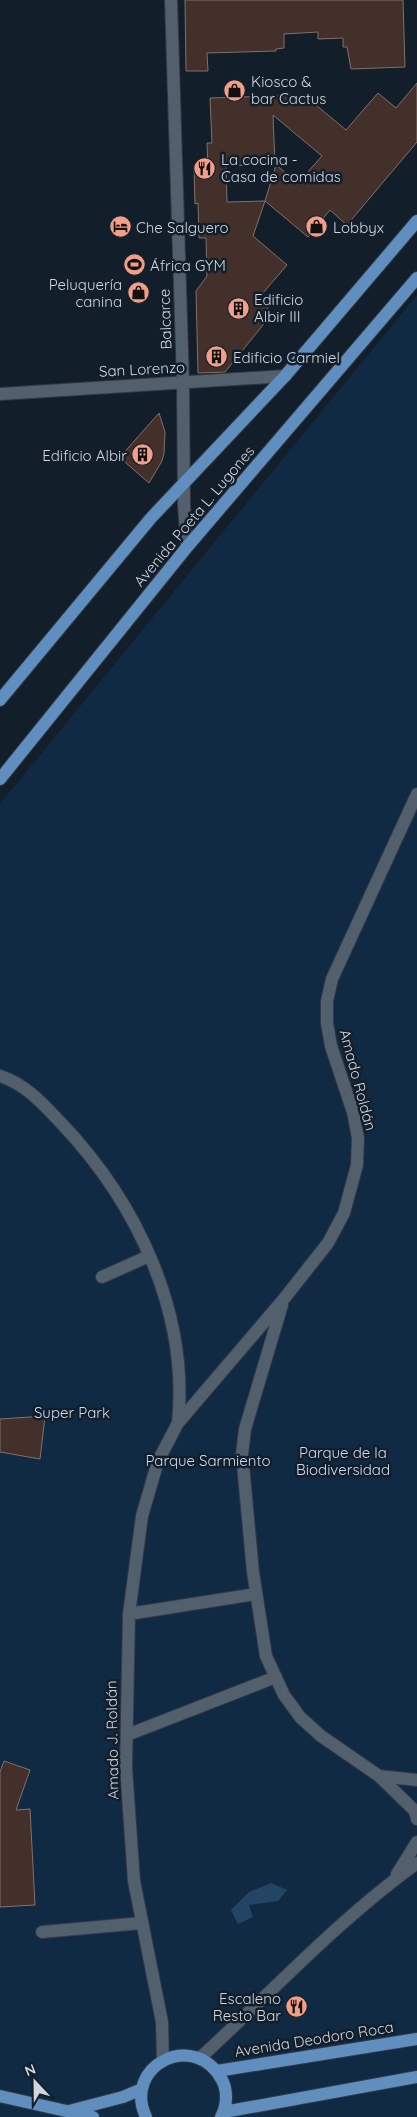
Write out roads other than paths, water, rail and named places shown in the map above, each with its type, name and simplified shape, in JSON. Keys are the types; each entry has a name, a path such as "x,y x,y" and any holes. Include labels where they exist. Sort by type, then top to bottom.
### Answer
{"main road":[{"name":"Avenida Poeta L. Lugones","path":"0,700 151,518 285,376 417,221"},
{"name":"Avenida Poeta L. Lugones","path":"0,779 187,547 417,278"},
{"name":"Avenida Deodoro Roca","path":"217,2071 417,2039"},
{"path":"146,2117 141,2100 142,2089 153,2068 175,2056 188,2055 200,2058 217,2071 224,2084 226,2098 222,2114 417,2077"},
{"path":"66,2112 123,2097 142,2089"},
{"path":"0,2096 93,2117"}],"street":[{"name":"Balcarce","path":"172,0 187,547"},
{"name":"San Lorenzo","path":"0,394 285,376"},
{"name":"Amado Roldán","path":"178,1423 328,1244 344,1213 356,1165 358,1138 353,1112 331,1046 327,1023 327,1001 332,979 417,794"},
{"path":"0,1076 16,1081 33,1093 99,1168 123,1203 149,1256 167,1299 175,1335 181,1395 178,1423"},
{"path":"102,1277 149,1256"},
{"path":"283,1300 245,1429 242,1454 256,1594 266,1656 284,1695 300,1717 321,1736 379,1776 415,1812 417,1819"},
{"name":"Amado J. Roldán","path":"163,2061 162,2022 134,1881 126,1767 130,1614 142,1516 158,1461 178,1423"},
{"path":"130,1614 256,1594"},
{"path":"127,1735 276,1677"},
{"path":"379,1776 417,1780"},
{"path":"391,1882 417,1842"},
{"path":"200,2058 334,1932 391,1882 417,1863"},
{"path":"42,1932 142,1923"}],"place":[{"name":"Kiosco & bar Cactus","path":"235,90"},
{"name":"La cocina - Casa de comidas","path":"205,168"},
{"name":"Che Salguero","path":"120,227"},
{"name":"Lobbyx","path":"317,227"},
{"name":"África GYM","path":"134,265"},
{"name":"Peluquería canina","path":"138,293"},
{"name":"Edificio Albir III","path":"238,308"},
{"name":"Edificio Carmiel","path":"217,357"},
{"name":"Edificio Albir","path":"143,455"},
{"name":"Escaleno Resto Bar","path":"297,2007"}],"park label":[{"name":"Super Park","path":"72,1412"},
{"name":"Parque Sarmiento","path":"208,1460"},
{"name":"Parque de la Biodiversidad","path":"343,1460"}]}
